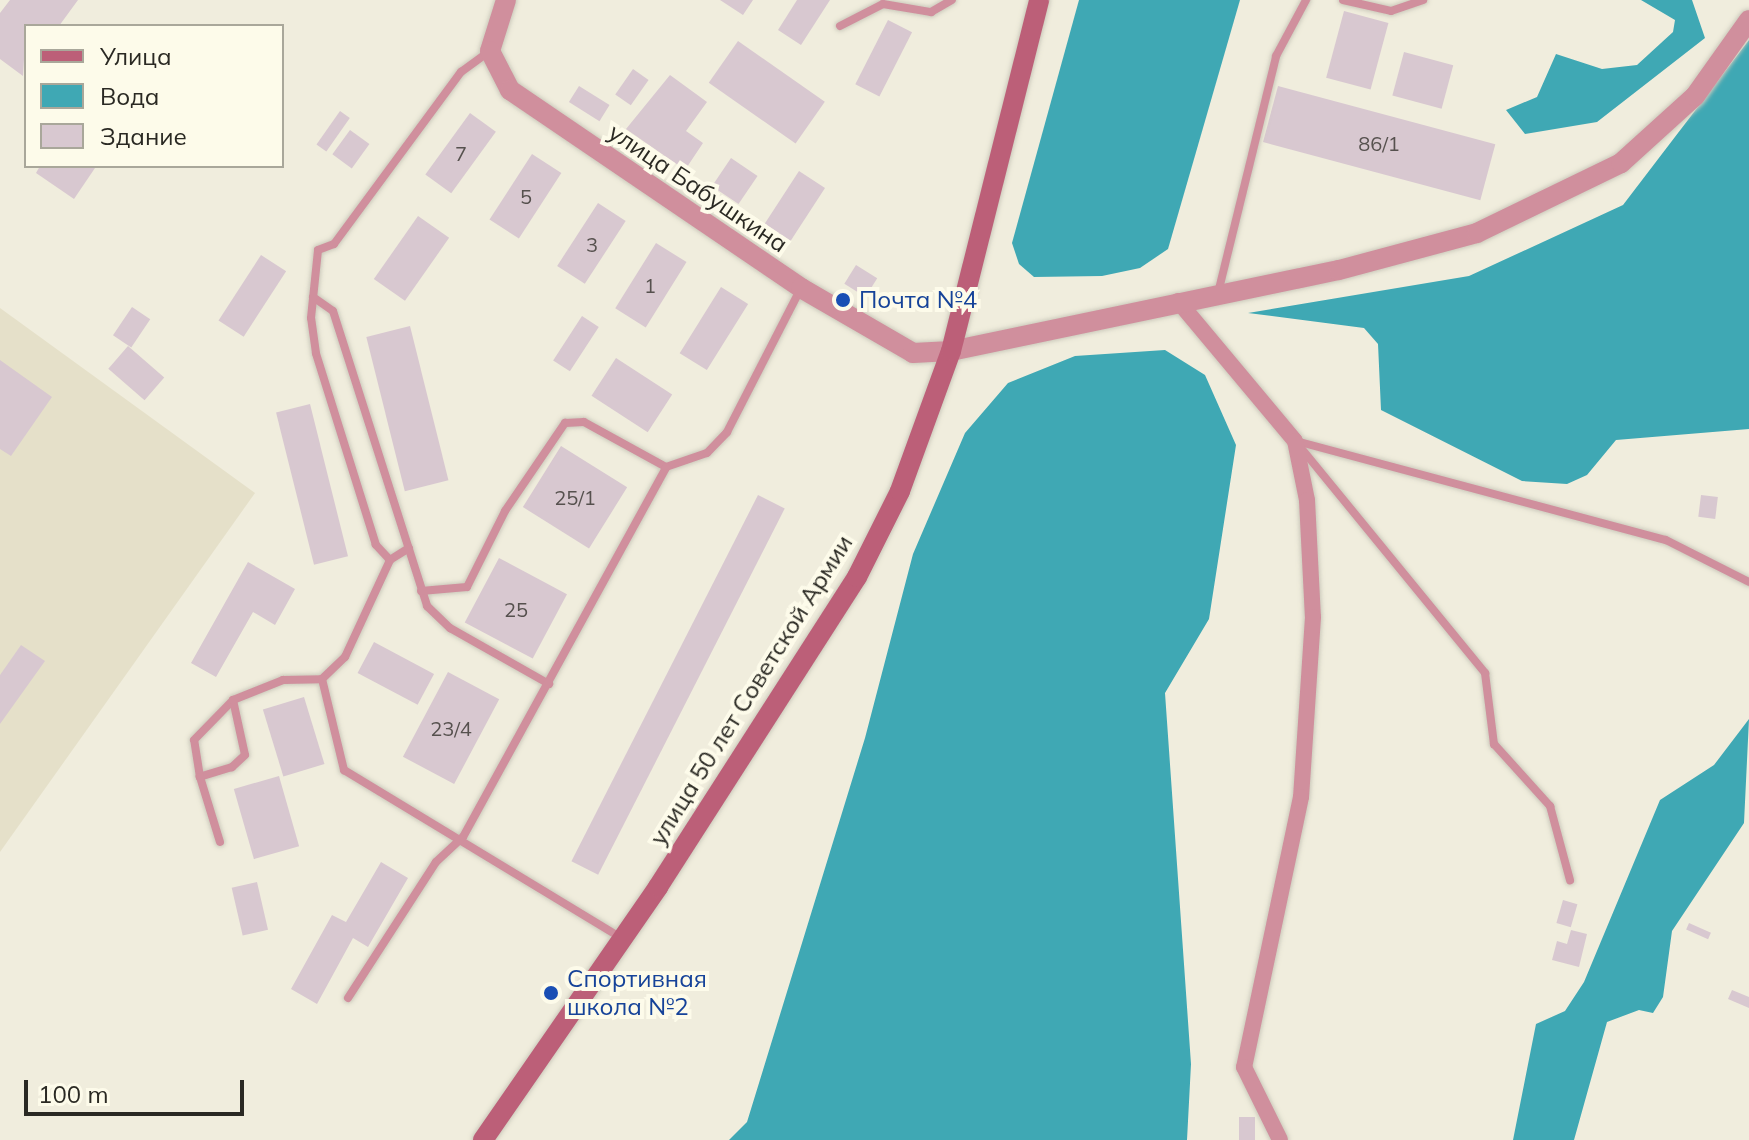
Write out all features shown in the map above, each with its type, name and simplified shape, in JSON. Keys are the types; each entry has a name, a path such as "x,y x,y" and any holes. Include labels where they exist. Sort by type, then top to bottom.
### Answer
{"main road":[{"name":"улица 50 лет Советской Армии","path":"483,1140 624,939 857,577 900,491 951,351 1039,0"}],"street":[{"path":"490,51 506,0"},
{"name":"улица Бабушкина","path":"490,51 503,80 532,107 801,288 900,349 951,351 1421,251 1581,186 1621,163 1695,96 1749,20"},
{"path":"1178,301 1295,441 1307,500 1313,617 1301,797 1244,1067 1280,1140"}],"lane":[{"path":"840,26 883,4 931,12 952,0"},
{"path":"1218,294 1276,56 1306,0"},
{"path":"1343,0 1391,11 1423,0"},
{"path":"390,560 371,532 316,353 313,297 318,250 334,244 461,72 490,51"},
{"path":"348,998 436,862 463,837 666,467 707,453 727,432 801,288"},
{"path":"313,297 333,311 421,591 435,617 549,684"},
{"path":"421,591 467,587 505,511 565,423 584,422 666,467"},
{"path":"1295,441 1666,540 1749,582"},
{"path":"1295,441 1485,673 1494,744 1550,806 1570,880"},
{"path":"220,842 200,777 194,740 233,700 283,680 322,679 345,657 390,560 409,548"},
{"path":"322,679 344,770 463,837 624,939"},
{"path":"200,777 232,767 245,755 233,700"}],"shaded area":[{"path":"0,308 255,493 0,852"}],"water":[{"path":"1079,0 1240,0 1168,249 1140,268 1102,276 1034,277 1019,264 1012,243"},
{"path":"1641,0 1692,0 1705,38 1597,122 1525,134 1506,110 1537,97 1556,54 1602,69 1637,65 1673,32 1675,20"},
{"path":"1749,40 1749,429 1616,440 1587,475 1567,484 1522,481 1381,410 1378,344 1364,328 1248,313 1469,276 1623,205"},
{"path":"1165,350 1205,375 1236,445 1209,619 1165,693 1191,1064 1187,1140 729,1140 747,1122 865,738 913,554 965,433 1008,383 1075,356"},
{"path":"1749,719 1744,823 1672,931 1663,997 1653,1013 1639,1010 1607,1022 1574,1140 1513,1140 1536,1024 1565,1011 1584,982 1660,800 1714,765"}],"building":[{"path":"10,0 78,0 60,24 24,24 23,76 0,59 0,13"},
{"path":"720,0 753,0 743,15"},
{"path":"797,0 830,0 801,45 778,30"},
{"path":"1344,11 1388,23 1371,90 1326,78"},
{"path":"888,20 912,32 879,96 855,84"},
{"path":"738,41 825,102 796,144 709,83"},
{"path":"1404,52 1453,65 1442,109 1392,95"},
{"path":"633,69 649,80 631,105 615,94"},
{"path":"670,75 707,102 686,131 703,143 685,170 626,129"},
{"path":"579,86 610,105 599,121 569,102"},
{"path":"1278,86 1495,144 1480,200 1263,142"},
{"path":"340,111 350,118 326,151 316,145"},
{"path":"470,113 496,132 451,193 425,174"},
{"path":"350,130 369,144 352,168 332,154"},
{"path":"532,154 561,173 519,238 490,219"},
{"path":"731,158 758,176 739,204 712,186"},
{"path":"39,168 95,168 74,199 36,173"},
{"path":"799,171 825,188 791,241 765,224"},
{"path":"598,203 626,221 585,284 557,266"},
{"path":"418,216 449,238 405,301 374,279"},
{"path":"656,243 687,262 646,327 615,308"},
{"path":"261,255 286,271 244,337 219,320"},
{"path":"856,265 877,278 866,297 844,284"},
{"path":"721,287 748,304 707,370 680,353"},
{"path":"132,307 150,319 131,347 113,335"},
{"path":"582,316 599,327 570,371 553,360"},
{"path":"410,326 448,480 405,491 366,337"},
{"path":"128,346 164,377 145,400 108,369"},
{"path":"616,358 672,394 648,432 591,396"},
{"path":"0,360 52,397 11,456 0,449"},
{"path":"310,404 348,556 314,565 276,412"},
{"path":"561,446 627,487 589,548 523,507"},
{"path":"758,495 785,509 598,875 571,861"},
{"path":"1701,495 1718,497 1715,519 1698,517"},
{"path":"499,558 567,594 533,659 465,622"},
{"path":"248,562 295,589 275,625 253,612 216,677 191,663"},
{"path":"374,642 434,674 418,705 358,673"},
{"path":"21,645 45,661 0,724 0,675"},
{"path":"448,672 499,699 454,784 403,757"},
{"path":"304,697 324,764 283,777 263,710"},
{"path":"279,776 299,846 254,859 234,789"},
{"path":"381,862 408,878 368,947 353,938 317,1004 291,989 332,915 346,922"},
{"path":"257,882 268,930 243,936 232,888"},
{"path":"1563,900 1577,904 1571,927 1556,923"},
{"path":"1689,923 1711,933 1708,939 1686,929"},
{"path":"1571,930 1587,934 1579,967 1552,960 1557,941 1567,944"},
{"path":"1732,990 1749,997 1749,1008 1728,999"},
{"path":"1239,1117 1255,1117 1255,1140 1239,1140"}],"place":[{"name":"Почта №4","path":"843,300"},
{"name":"Спортивная школа №2","path":"551,993"}]}
